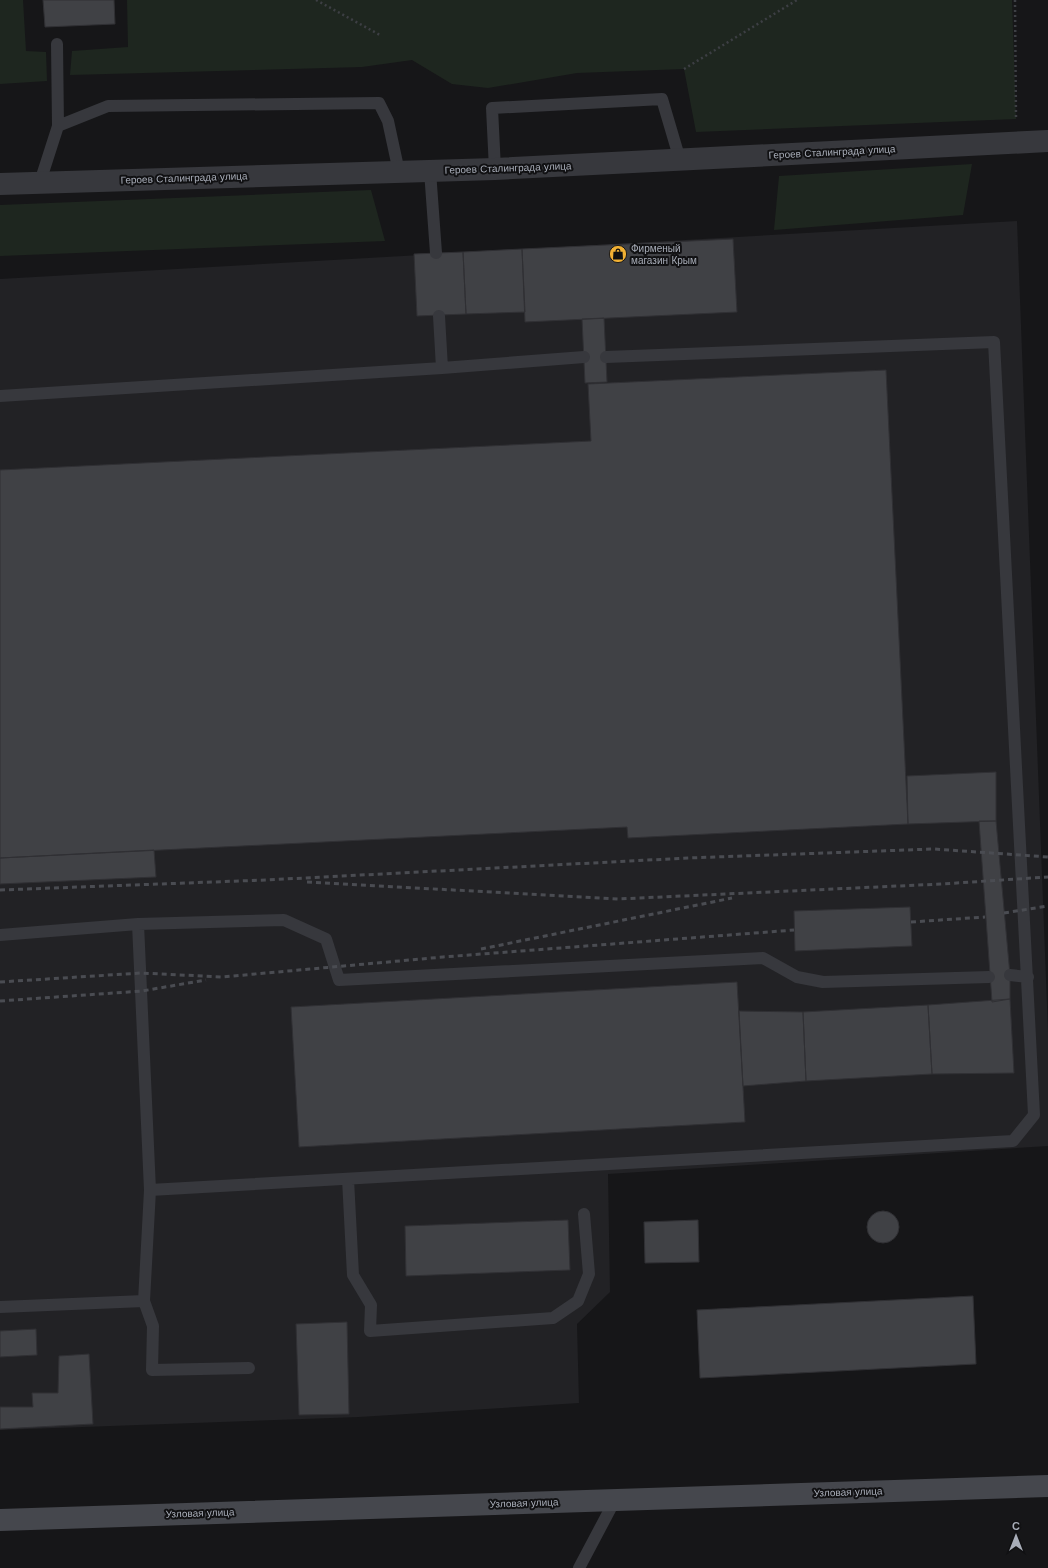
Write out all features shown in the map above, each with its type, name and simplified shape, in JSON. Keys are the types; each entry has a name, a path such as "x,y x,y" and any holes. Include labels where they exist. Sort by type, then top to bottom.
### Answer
{"street":[{"name":"Героев Сталинграда улица","path":"0,184 495,169 1048,141"},
{"name":"Узловая улица","path":"0,1520 1048,1486"}],"lane":[{"path":"40,182 58,126 57,44"},
{"path":"495,169 492,108 662,99 680,160"},
{"path":"58,126 108,106 378,103 388,121 399,172"},
{"path":"430,171 436,253"},
{"path":"439,316 442,368"},
{"path":"150,1190 1014,1141 1034,1115 994,342 606,357"},
{"path":"0,396 442,368 584,357"},
{"path":"0,935 138,924 284,920 326,939 339,980 763,958 797,977 823,982 989,977"},
{"path":"138,924 150,1190 144,1301 153,1326 152,1370 249,1368"},
{"path":"1010,975 1028,977"},
{"path":"348,1179 353,1275 371,1305 370,1331 553,1318 578,1301 589,1274 584,1214"},
{"path":"0,1307 144,1301"},
{"path":"579,1568 615,1500"}],"path":[{"path":"316,0 380,34"},
{"path":"684,69 797,0"},
{"path":"1015,0 1016,142"}],"shaded area":[{"path":"0,0 23,0 26,51 46,52 47,81 0,84"},
{"path":"127,0 1012,0 1016,119 696,132 684,69 577,73 488,88 452,84 412,60 362,67 70,75 72,51 128,47"},
{"path":"972,164 963,215 774,230 779,176"},
{"path":"371,190 385,241 0,256 0,205"},
{"path":"1017,221 1048,1032 1048,1146 608,1174 610,1292 577,1324 579,1403 359,1417 0,1430 0,279"}],"building":[{"path":"43,0 114,0 115,24 45,27"},
{"path":"733,239 737,312 525,322 522,249"},
{"path":"522,249 525,312 466,314 463,252"},
{"path":"463,252 466,314 417,316 414,254"},
{"path":"604,318 607,382 585,383 582,319"},
{"path":"886,370 908,824 628,838 627,827 0,858 0,470 591,441 588,384"},
{"path":"996,772 996,821 908,824 907,776"},
{"path":"979,821 996,821 1010,975 1010,999 992,1002"},
{"path":"154,850 156,877 0,884 0,858"},
{"path":"910,907 912,946 795,951 794,911"},
{"path":"737,982 745,1122 299,1147 291,1007"},
{"path":"1010,999 1014,1073 932,1074 928,1005"},
{"path":"928,1005 932,1074 806,1081 803,1012"},
{"path":"739,1011 803,1012 806,1081 743,1086"},
{"path":"880,1211 886,1211 895,1215 899,1227 895,1239 886,1243 880,1243 871,1239 867,1230 867,1224 871,1215"},
{"path":"568,1220 570,1270 406,1276 405,1226"},
{"path":"698,1220 699,1262 645,1263 644,1222"},
{"path":"973,1296 976,1364 700,1378 697,1310"},
{"path":"347,1322 349,1414 299,1415 296,1324"},
{"path":"36,1329 37,1355 0,1357 0,1331"},
{"path":"89,1354 93,1424 0,1429 0,1407 33,1407 32,1393 58,1393 59,1356"}],"railway":[{"path":"0,890 266,880 688,858 934,849 1048,857"},
{"path":"307,882 618,899 941,884 1048,877"},
{"path":"481,949 732,898"},
{"path":"1004,913 1048,906"},
{"path":"911,922 985,917"},
{"path":"0,982 141,973 222,977 443,957 794,930"},
{"path":"0,1001 142,991 206,980"}],"place":[{"name":"Фирменый магазин Крым","path":"618,254"}]}
